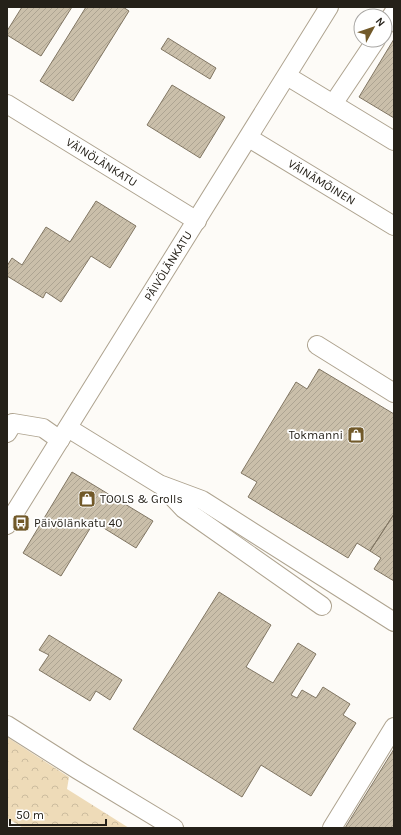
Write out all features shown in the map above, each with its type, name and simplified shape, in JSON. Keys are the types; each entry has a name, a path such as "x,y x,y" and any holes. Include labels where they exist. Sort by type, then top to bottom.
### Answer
{"street":[{"name":"PÄIVÖLÄNKATU","path":"7,525 249,138 329,7"},
{"path":"333,104 371,48"},
{"path":"287,76 394,141"},
{"name":"VÄINÖLÄNKATU","path":"7,104 197,221"},
{"name":"VÄINÄMÖINEN","path":"249,138 394,226"},
{"path":"317,345 394,393"},
{"path":"9,425 43,428 64,434 159,484 202,500 394,622"},
{"path":"159,484 184,509 322,606"},
{"path":"7,725 174,828"},
{"path":"332,828 394,727"}],"green space":[{"path":"7,737 69,777 67,789 129,828 23,828 7,818"}],"building":[{"path":"22,7 72,7 41,56 7,35 7,31"},
{"path":"86,7 123,7 129,11 73,101 40,81"},
{"path":"168,38 216,68 210,79 161,49"},
{"path":"394,39 394,118 359,97 389,48 393,48"},
{"path":"172,85 225,117 200,158 147,125"},
{"path":"96,201 136,226 110,268 91,256 61,302 46,292 43,298 7,276 7,266 12,258 22,265 46,227 70,242"},
{"path":"319,369 394,414 394,514 370,551 357,543 348,558 248,497 257,482 241,473 296,382 307,389"},
{"path":"72,472 153,521 136,548 94,522 61,576 23,553"},
{"path":"394,514 394,581 374,569 381,558 370,551"},
{"path":"219,592 271,625 246,667 273,683 298,643 316,654 291,695 297,698 302,690 316,698 323,687 350,704 343,715 356,723 311,796 261,765 242,797 133,729"},
{"path":"49,635 122,680 110,700 96,691 90,701 39,670 49,655 39,650"},
{"path":"394,749 394,828 345,828"}],"place":[{"name":"Tokmanni","path":"356,435"},
{"name":"TOOLS & Grolls","path":"87,499"},
{"name":"Päivölänkatu 40","path":"21,523"}]}
